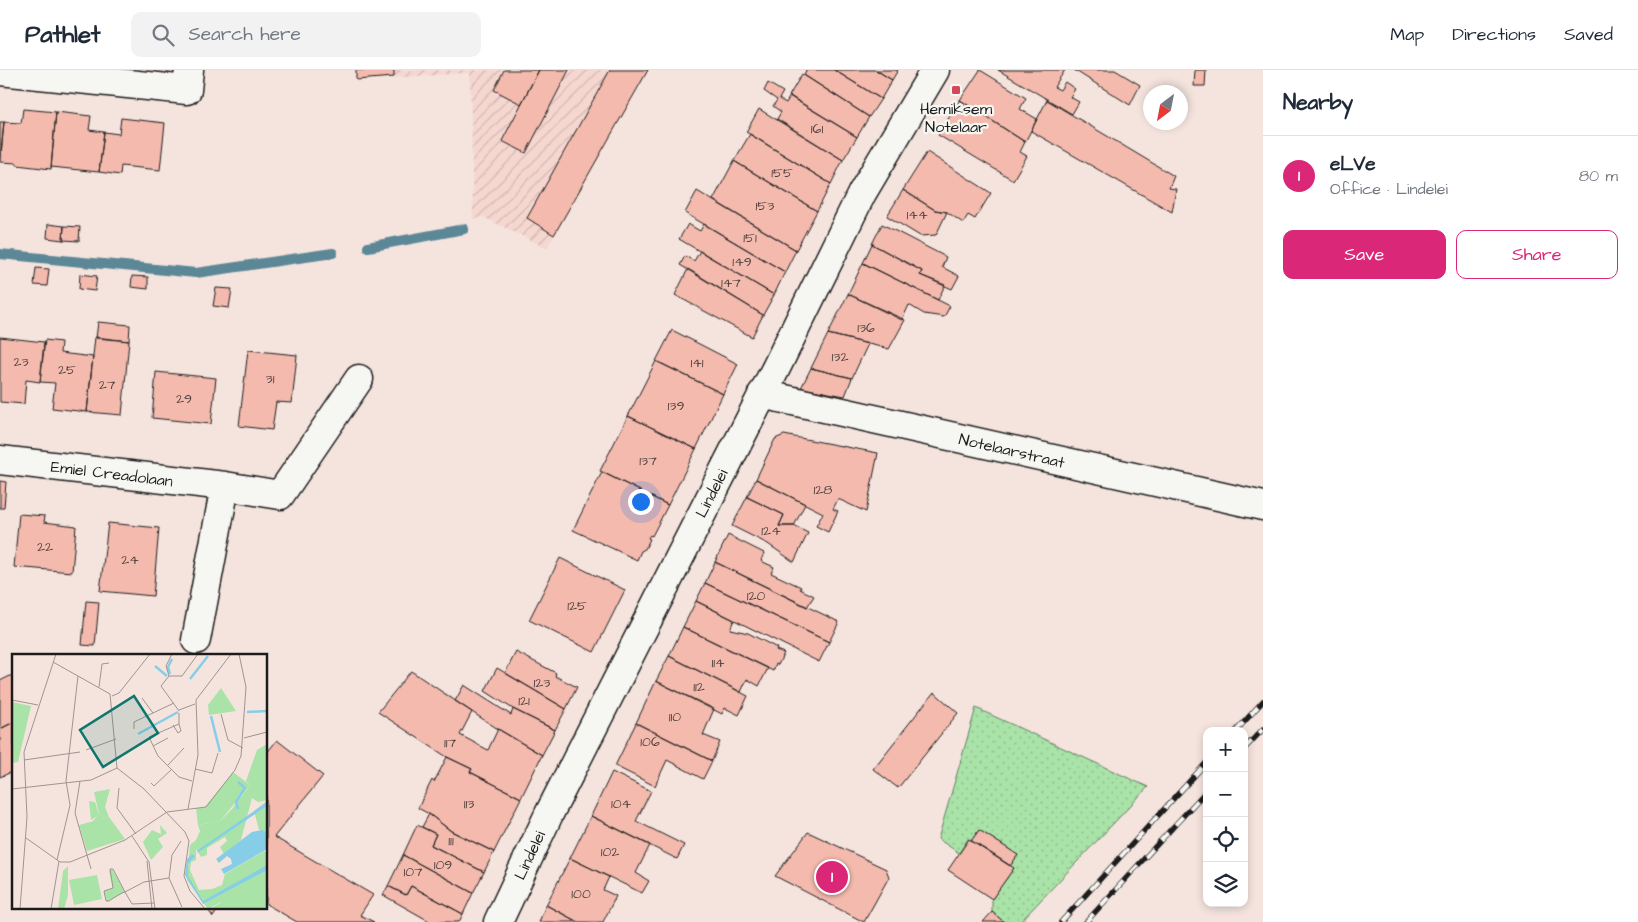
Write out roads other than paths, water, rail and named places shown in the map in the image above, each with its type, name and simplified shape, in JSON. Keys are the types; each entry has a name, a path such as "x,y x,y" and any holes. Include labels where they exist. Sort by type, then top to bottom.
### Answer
{"street":[{"path":"0,71 187,90 189,70"},
{"name":"Lindelei","path":"498,922 549,814 862,193 935,70"},
{"name":"Emiel Creadolaan","path":"0,460 224,486 280,495 360,379"},
{"name":"Notelaarstraat","path":"762,394 1263,506"},
{"path":"196,640 224,486"}],"waterway":[{"path":"368,247 464,229"},
{"path":"0,254 196,273 333,253"}],"railway":[{"path":"1240,727 1263,701"},
{"path":"1248,745 1263,729"},
{"path":"1061,922 1203,766"},
{"path":"1086,922 1203,794"}],"place":[{"name":"Hemiksem Notelaar","path":"956,90"},
{"name":"eLVe","path":"832,877"}]}
